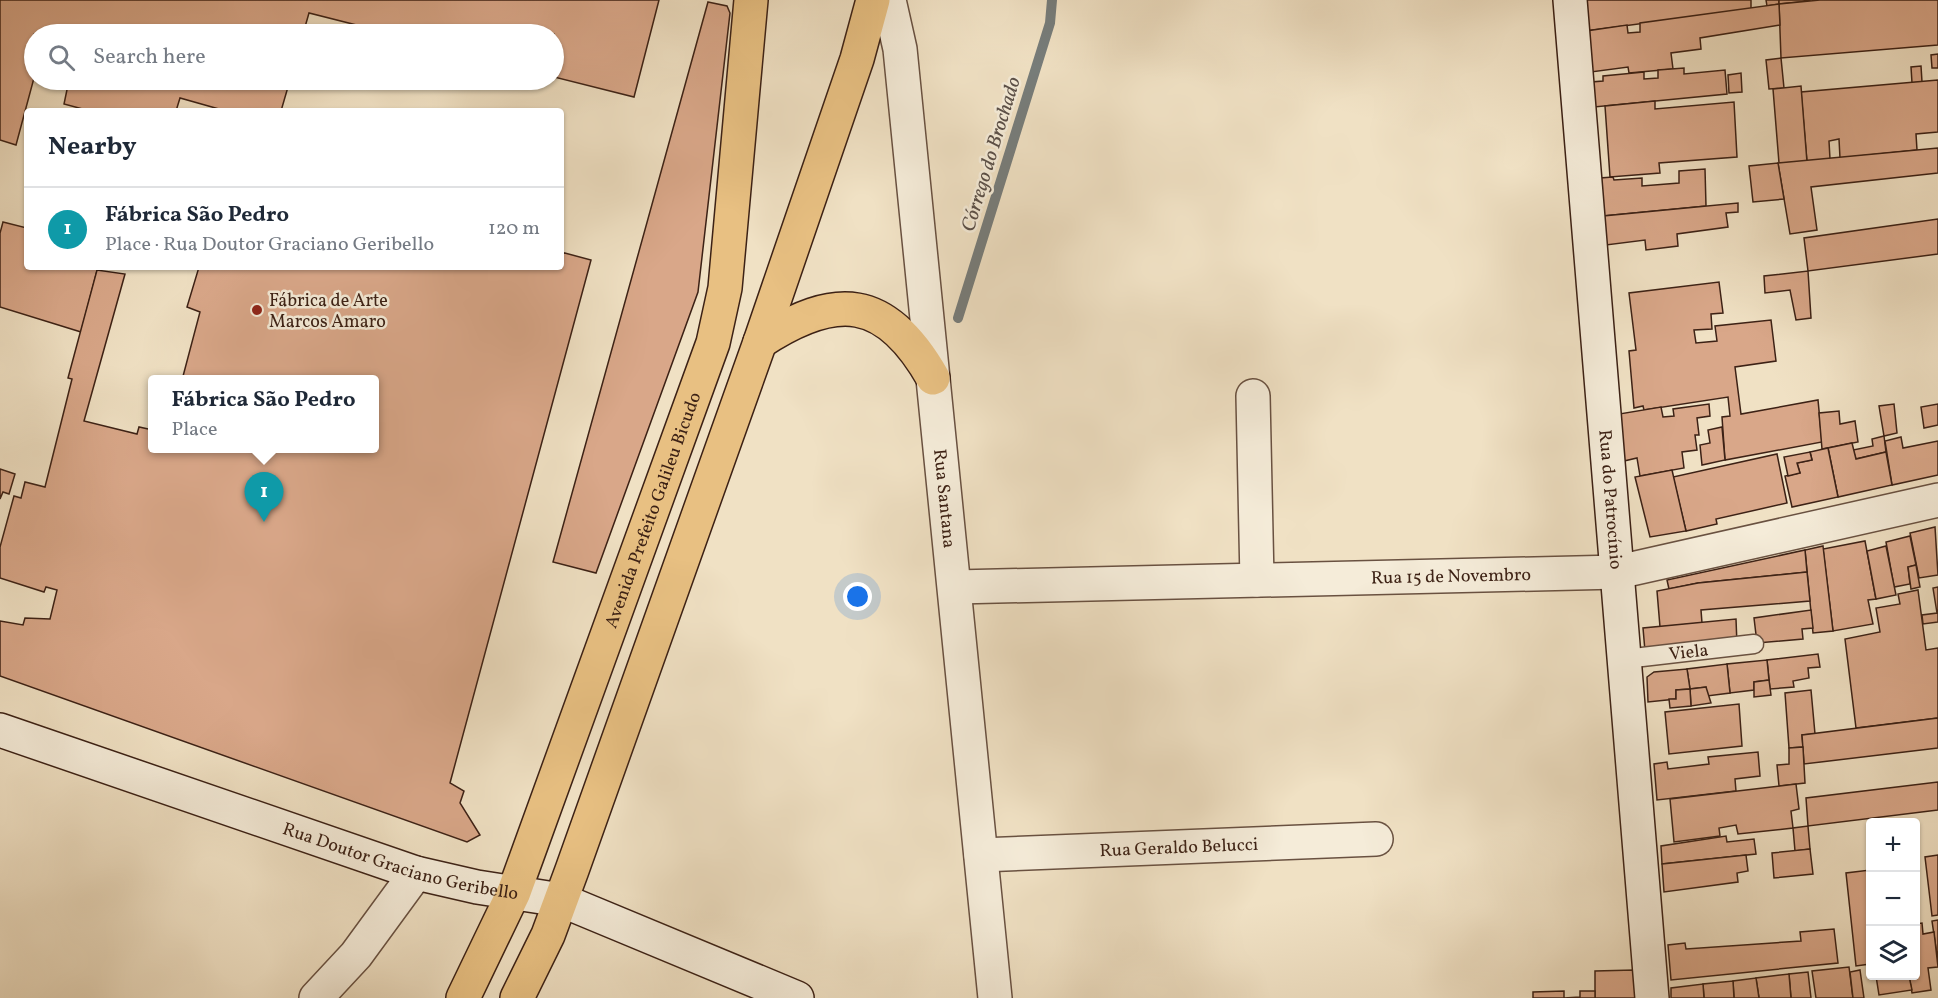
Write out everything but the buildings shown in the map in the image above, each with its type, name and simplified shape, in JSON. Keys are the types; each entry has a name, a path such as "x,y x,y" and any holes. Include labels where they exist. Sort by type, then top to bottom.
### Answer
{"main road":[{"name":"Avenida Prefeito Galileu Bicudo","path":"463,998 514,892 713,343 725,288 751,0"},
{"path":"517,998 548,935 561,900 760,342 857,59 873,0"},
{"path":"760,342 807,314 829,309 851,310 873,315 909,340 933,378"}],"street":[{"name":"Rua Santana","path":"889,0 900,49 956,587 995,998"},
{"name":"Rua do Patrocínio","path":"1570,0 1652,998"},
{"path":"1253,396 1257,580"},
{"name":"Rua 15 de Novembro","path":"956,587 1618,572 1938,500"},
{"name":"Rua Doutor Graciano Geribello","path":"0,730 416,873 561,900 797,998"},
{"name":"Rua Geraldo Belucci","path":"981,855 1376,839"},
{"path":"316,998 356,955 416,873"}],"lane":[{"name":"Viela","path":"1625,659 1754,644"}],"waterway":[{"name":"Córrego do Brochado","path":"958,318 1050,23 1052,0"}],"place":[{"name":"Fábrica de Arte Marcos Amaro","path":"257,310"},
{"name":"Fábrica São Pedro","path":"264,522"}]}
